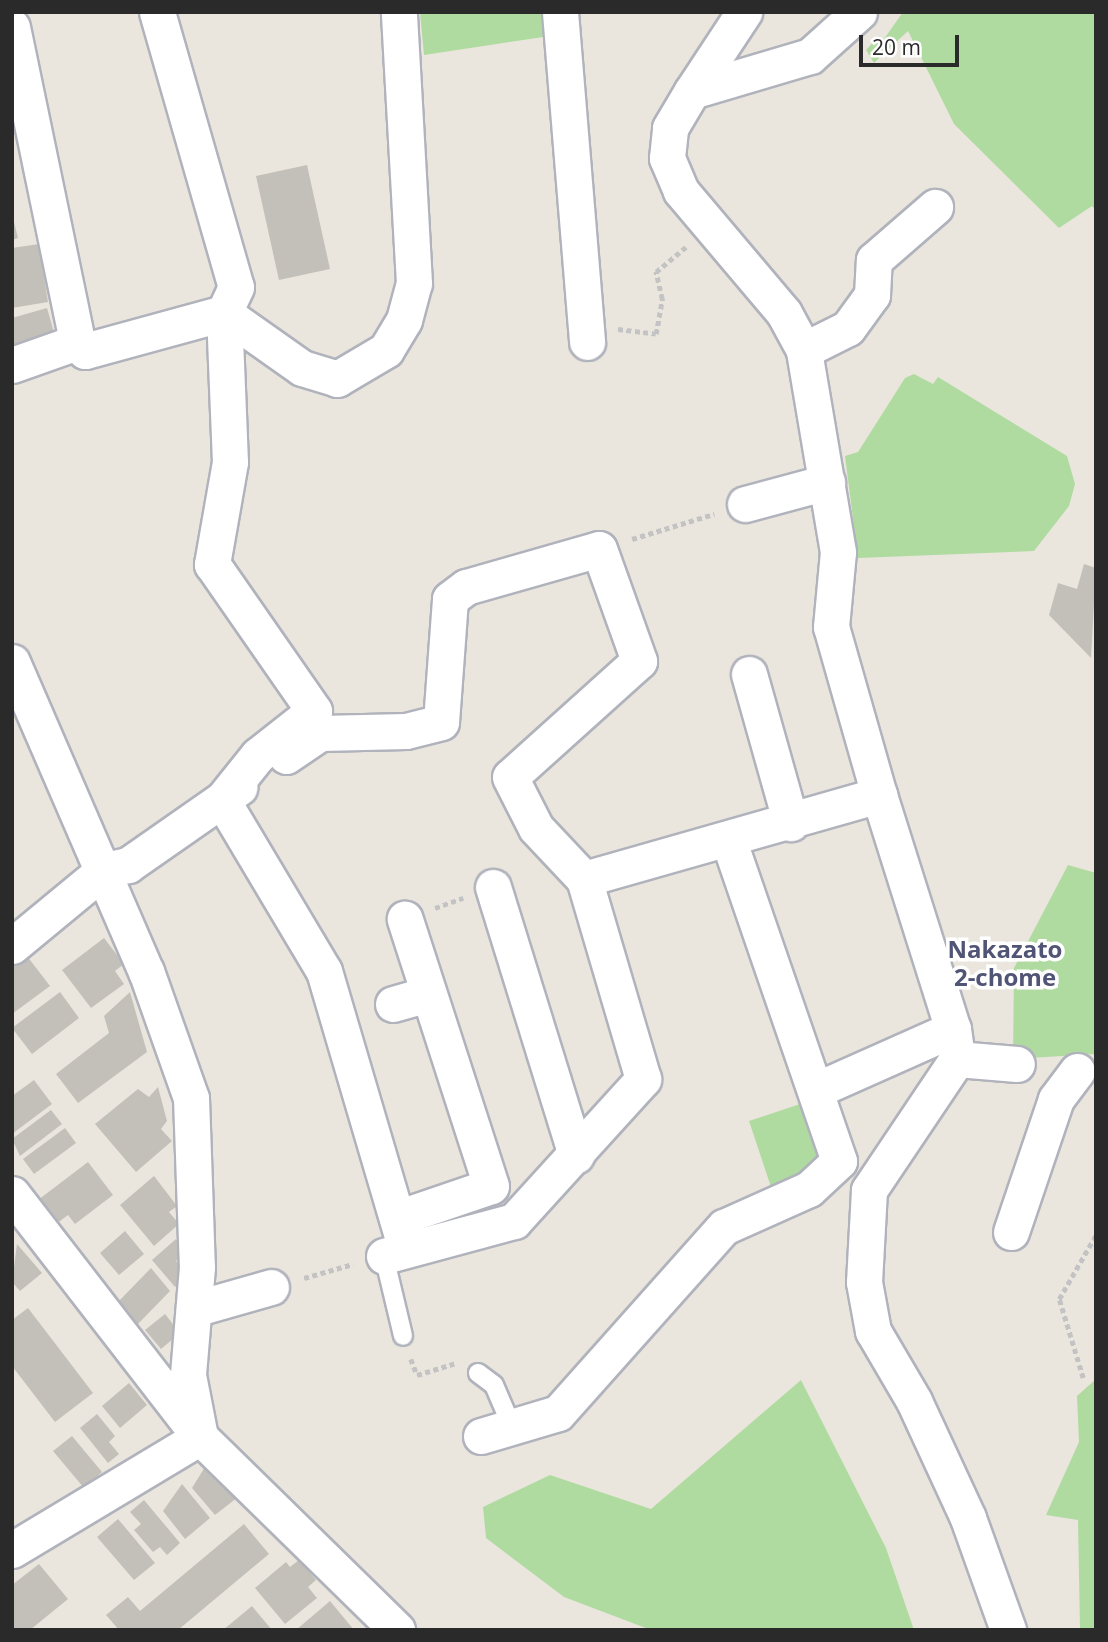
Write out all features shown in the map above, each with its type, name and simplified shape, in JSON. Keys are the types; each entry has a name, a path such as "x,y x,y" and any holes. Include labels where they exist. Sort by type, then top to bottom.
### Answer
{"street":[{"path":"157,12 236,287 224,313 229,462 212,564 314,711 258,755 222,800"},
{"path":"224,313 302,368 337,379 386,350 404,320 414,284 399,12"},
{"path":"560,12 587,333"},
{"path":"744,12 691,91 670,128 667,158 681,191 784,313 804,350 838,552 831,627 955,1044 869,1190 864,1282 873,1331 962,1507 1008,1630"},
{"path":"691,91 810,56 859,12"},
{"path":"12,27 77,342 85,351 224,313"},
{"path":"804,350 848,328 872,295 874,260 935,207"},
{"path":"12,365 77,342"},
{"path":"745,504 827,482"},
{"path":"12,946 104,870 128,865 320,733 406,731 441,722 450,599 466,587 599,549 639,661 510,777 536,828 584,879 643,1079 514,1221 396,1241"},
{"path":"12,662 104,870 191,1098 194,1309 188,1375 200,1437"},
{"path":"749,674 790,823"},
{"path":"584,879 729,841 879,795"},
{"path":"222,800 349,1016 396,1241"},
{"path":"496,1432 558,1413 723,1227 809,1189 839,1161 817,1090 729,841"},
{"path":"493,887 576,1155"},
{"path":"396,1241 491,1186 405,919"},
{"path":"393,1004 428,994"},
{"path":"817,1090 955,1044 1017,1064"},
{"path":"1011,1232 1056,1099 1077,1071"},
{"path":"12,1194 200,1437 397,1630"},
{"path":"194,1309 271,1287"},
{"path":"12,1550 200,1437"}],"lane":[{"path":"396,1241 403,1336"},
{"path":"478,1373 494,1385 496,1432"}],"path":[{"path":"587,333 656,334 662,299 656,272 698,237"},
{"path":"599,549 745,504"},
{"path":"405,919 493,887"},
{"path":"1083,1378 1059,1299 1096,1235"},
{"path":"271,1287 396,1241"},
{"path":"403,1336 417,1375 458,1362 478,1373"}],"green space":[{"path":"420,12 541,12 543,37 424,55"},
{"path":"903,12 1096,12 1096,211 1092,206 1059,228 954,124 908,31 874,63 866,50 879,36 884,39"},
{"path":"914,374 933,384 938,377 1067,456 1075,484 1069,506 1034,551 858,558 845,456 858,452 905,378"},
{"path":"1068,865 1096,873 1096,1054 1013,1059 1014,968"},
{"path":"800,1104 822,1162 772,1190 749,1121"},
{"path":"1096,1379 1096,1630 1080,1630 1078,1520 1046,1515 1079,1442 1077,1396"},
{"path":"801,1380 886,1548 914,1630 651,1630 564,1597 486,1538 483,1507 550,1475 651,1509"}],"building":[{"path":"307,165 330,269 279,280 256,176"},
{"path":"12,214 18,238 12,240"},
{"path":"39,244 48,302 12,308 12,248"},
{"path":"47,308 55,336 12,349 12,318"},
{"path":"1084,564 1096,568 1091,658 1049,615 1058,583 1077,589"},
{"path":"104,938 124,964 115,971 124,984 91,1008 62,970"},
{"path":"27,956 50,986 12,1014 12,967"},
{"path":"60,992 79,1018 32,1054 12,1028"},
{"path":"130,992 147,1052 78,1103 56,1074 109,1033 104,1016"},
{"path":"34,1080 52,1104 12,1134 12,1096"},
{"path":"158,1087 167,1121 161,1129 172,1141 136,1172 95,1124 138,1089 149,1097"},
{"path":"51,1110 62,1124 20,1156 12,1139"},
{"path":"65,1128 76,1143 34,1174 23,1159"},
{"path":"88,1162 113,1195 75,1224 68,1215 56,1224 38,1200"},
{"path":"154,1176 177,1206 169,1212 179,1224 154,1246 120,1205"},
{"path":"125,1231 144,1254 119,1275 100,1253"},
{"path":"176,1239 187,1252 176,1261 188,1275 175,1287 152,1260"},
{"path":"17,1244 42,1273 20,1291 12,1282"},
{"path":"151,1268 170,1291 136,1326 117,1303"},
{"path":"28,1308 93,1393 55,1422 12,1366 12,1320"},
{"path":"165,1314 180,1333 161,1349 145,1330"},
{"path":"129,1383 147,1405 120,1428 102,1406"},
{"path":"97,1414 115,1436 109,1442 119,1454 108,1463 80,1428"},
{"path":"72,1436 102,1472 84,1488 53,1451"},
{"path":"208,1462 238,1497 215,1515 192,1488"},
{"path":"182,1484 210,1518 185,1539 163,1511"},
{"path":"144,1500 180,1543 167,1555 160,1547 153,1552 134,1530 141,1524 130,1512"},
{"path":"118,1519 155,1563 134,1580 97,1537"},
{"path":"244,1524 269,1554 178,1630 119,1630 106,1615 128,1597 140,1611"},
{"path":"299,1560 316,1580 308,1587 317,1598 285,1624 255,1588 286,1562 290,1567"},
{"path":"39,1564 68,1599 30,1630 12,1630 12,1585"},
{"path":"330,1601 354,1630 296,1630"},
{"path":"252,1606 272,1630 223,1630"}],"district":[{"name":"Nakazato 2-chome","path":"1005,963"}]}
